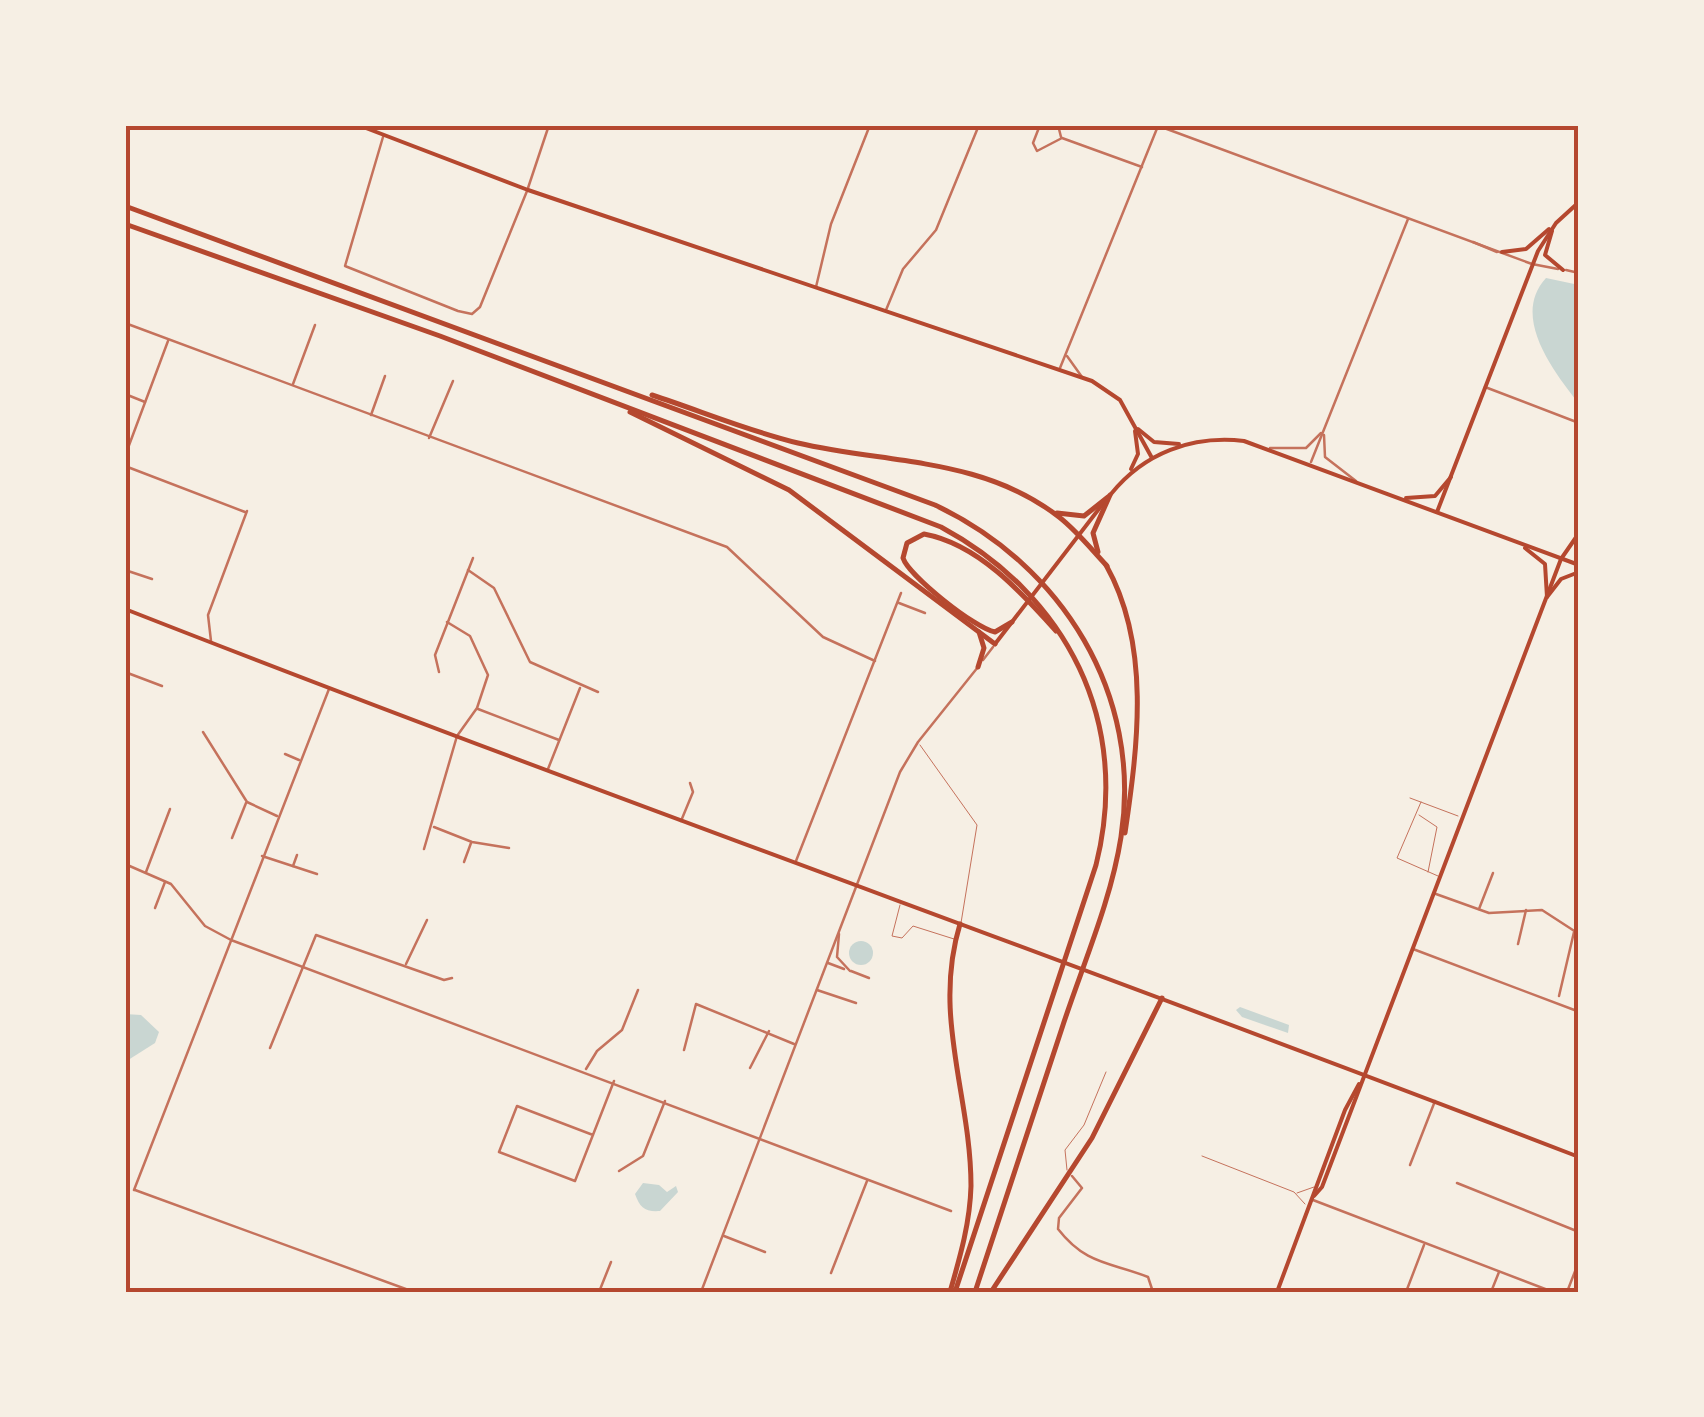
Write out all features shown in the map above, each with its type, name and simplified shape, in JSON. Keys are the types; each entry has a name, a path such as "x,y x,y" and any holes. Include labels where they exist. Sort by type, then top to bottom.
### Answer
{"highway":[{"path":"125,206 935,505 981,530 1037,574 1088,644 1116,720 1124,799 1111,878"},
{"path":"125,224 940,527 1017,578 1040,602 1064,640 1086,687 1102,748 1106,803 1102,843 952,1292"},
{"path":"602,379 801,444 961,468 1011,487 1046,508 1080,535 1107,566"},
{"path":"596,396 789,490 995,644"},
{"path":"1046,508 1078,517 1110,494"},
{"path":"975,1292 1111,878 1128,810 1136,664 1130,618 1093,532 1110,494"},
{"path":"1012,622 994,632 978,624 912,573 903,558 907,543 928,534 964,550 1018,589 1064,640"},
{"path":"970,623 983,642 978,666"},
{"path":"952,1292 966,1236 971,1183 949,1027 960,924"},
{"path":"990,1292 1070,1175 1162,998"}],"main road":[{"path":"358,125 528,190 1084,378 1114,395 1152,458"},
{"path":"1500,252 1530,246 1579,202"},
{"path":"1437,512 1532,264 1556,222"},
{"path":"1556,222 1544,252 1548,260 1563,270"},
{"path":"1134,426 1154,442 1230,440 1270,448 1579,569"},
{"path":"1124,479 1137,458 1134,426"},
{"path":"995,644 1124,479 1152,458 1186,444"},
{"path":"1403,499 1413,494 1434,496 1451,477"},
{"path":"1312,1200 1322,1188 1561,559 1579,533"},
{"path":"1518,542 1545,564 1547,597"},
{"path":"1547,597 1561,579 1579,569"},
{"path":"125,609 681,822 1103,975 1579,1156"},
{"path":"1278,1292 1315,1186 1354,1088 1360,1083"}],"street":[{"path":"384,135 345,257 347,268 470,314 480,308 528,190 549,125"},
{"path":"816,289 831,224 870,125"},
{"path":"886,311 903,269 936,230 979,125"},
{"path":"1040,125 1033,143 1037,152 1062,138 1142,167"},
{"path":"1058,125 1062,138"},
{"path":"1060,370 1157,126 1532,264 1579,273"},
{"path":"1310,464 1408,218"},
{"path":"125,323 726,547 822,637 874,661"},
{"path":"292,386 315,325"},
{"path":"125,456 169,340"},
{"path":"1067,352 1069,364 1084,378"},
{"path":"370,416 385,376"},
{"path":"429,438 453,381"},
{"path":"1484,386 1579,423"},
{"path":"125,394 146,402"},
{"path":"1270,448 1308,447 1324,428"},
{"path":"1324,428 1324,455 1356,481"},
{"path":"125,466 247,512 208,614 210,642"},
{"path":"440,672 434,657 472,558"},
{"path":"125,570 152,580"},
{"path":"468,570 494,588 530,662 598,692"},
{"path":"795,863 901,593"},
{"path":"898,602 925,613"},
{"path":"424,848 437,793 457,736 477,708 487,680 487,666 468,634 448,622"},
{"path":"700,1292 896,781 918,742 995,644"},
{"path":"125,672 162,686"},
{"path":"548,770 582,685"},
{"path":"329,689 134,1190 414,1292"},
{"path":"477,708 560,740"},
{"path":"204,732 247,802 278,816"},
{"path":"284,754 300,760"},
{"path":"681,822 693,792 690,784"},
{"path":"232,838 247,802"},
{"path":"146,872 170,809"},
{"path":"432,826 472,842 509,848"},
{"path":"464,862 472,842"},
{"path":"292,867 297,854"},
{"path":"262,856 317,874"},
{"path":"125,864 165,881 181,893 205,926 231,940 586,1070 613,1084 666,1100 951,1211"},
{"path":"1478,910 1493,873"},
{"path":"155,908 165,881"},
{"path":"1433,893 1489,914 1542,910 1579,934"},
{"path":"1518,944 1526,909"},
{"path":"406,965 427,920"},
{"path":"1558,996 1574,930"},
{"path":"839,932 837,957 850,971"},
{"path":"270,1048 311,939 319,934 444,980 452,978"},
{"path":"1412,948 1577,1011"},
{"path":"828,963 869,978"},
{"path":"586,1070 596,1051 622,1030 638,990"},
{"path":"817,990 856,1002"},
{"path":"684,1050 696,1004 795,1044"},
{"path":"750,1068 769,1031"},
{"path":"593,1135 516,1106 498,1152 575,1181 608,1098 606,1091 613,1084"},
{"path":"619,1171 643,1156 666,1100"},
{"path":"1410,1165 1435,1101"},
{"path":"1070,1175 1082,1188 1059,1218 1058,1230 1072,1247 1098,1262 1148,1278 1153,1292"},
{"path":"831,1272 867,1179"},
{"path":"1457,1183 1579,1232"},
{"path":"1312,1200 1553,1292"},
{"path":"722,1236 765,1252"},
{"path":"1406,1292 1424,1243"},
{"path":"1569,1291 1579,1261"},
{"path":"599,1292 610,1262"},
{"path":"1491,1292 1499,1272"}],"lane":[{"path":"918,742 977,825 960,924"},
{"path":"1410,798 1462,817"},
{"path":"1421,802 1397,858 1440,877"},
{"path":"1416,814 1437,827 1428,872"},
{"path":"901,902 892,936 902,938 913,926 957,939"},
{"path":"1070,1175 1064,1166 1065,1150 1084,1125 1106,1072"},
{"path":"1202,1156 1294,1192 1315,1186"},
{"path":"1294,1192 1296,1199 1312,1200"}],"shaded area":[{"path":"1546,278 1579,285 1579,404 1549,361 1534,327 1536,293"},
{"path":"856,941 866,941 873,953 866,965 856,965 849,958 849,948"},
{"path":"1240,1007 1289,1025 1288,1033 1242,1017 1236,1010"},
{"path":"125,1014 141,1015 159,1032 155,1043 125,1062"},
{"path":"643,1183 659,1185 667,1192 676,1186 678,1192 660,1211 650,1211 641,1206 635,1194"}],"waterway":[{"path":"1579,134 1579,151"}]}
